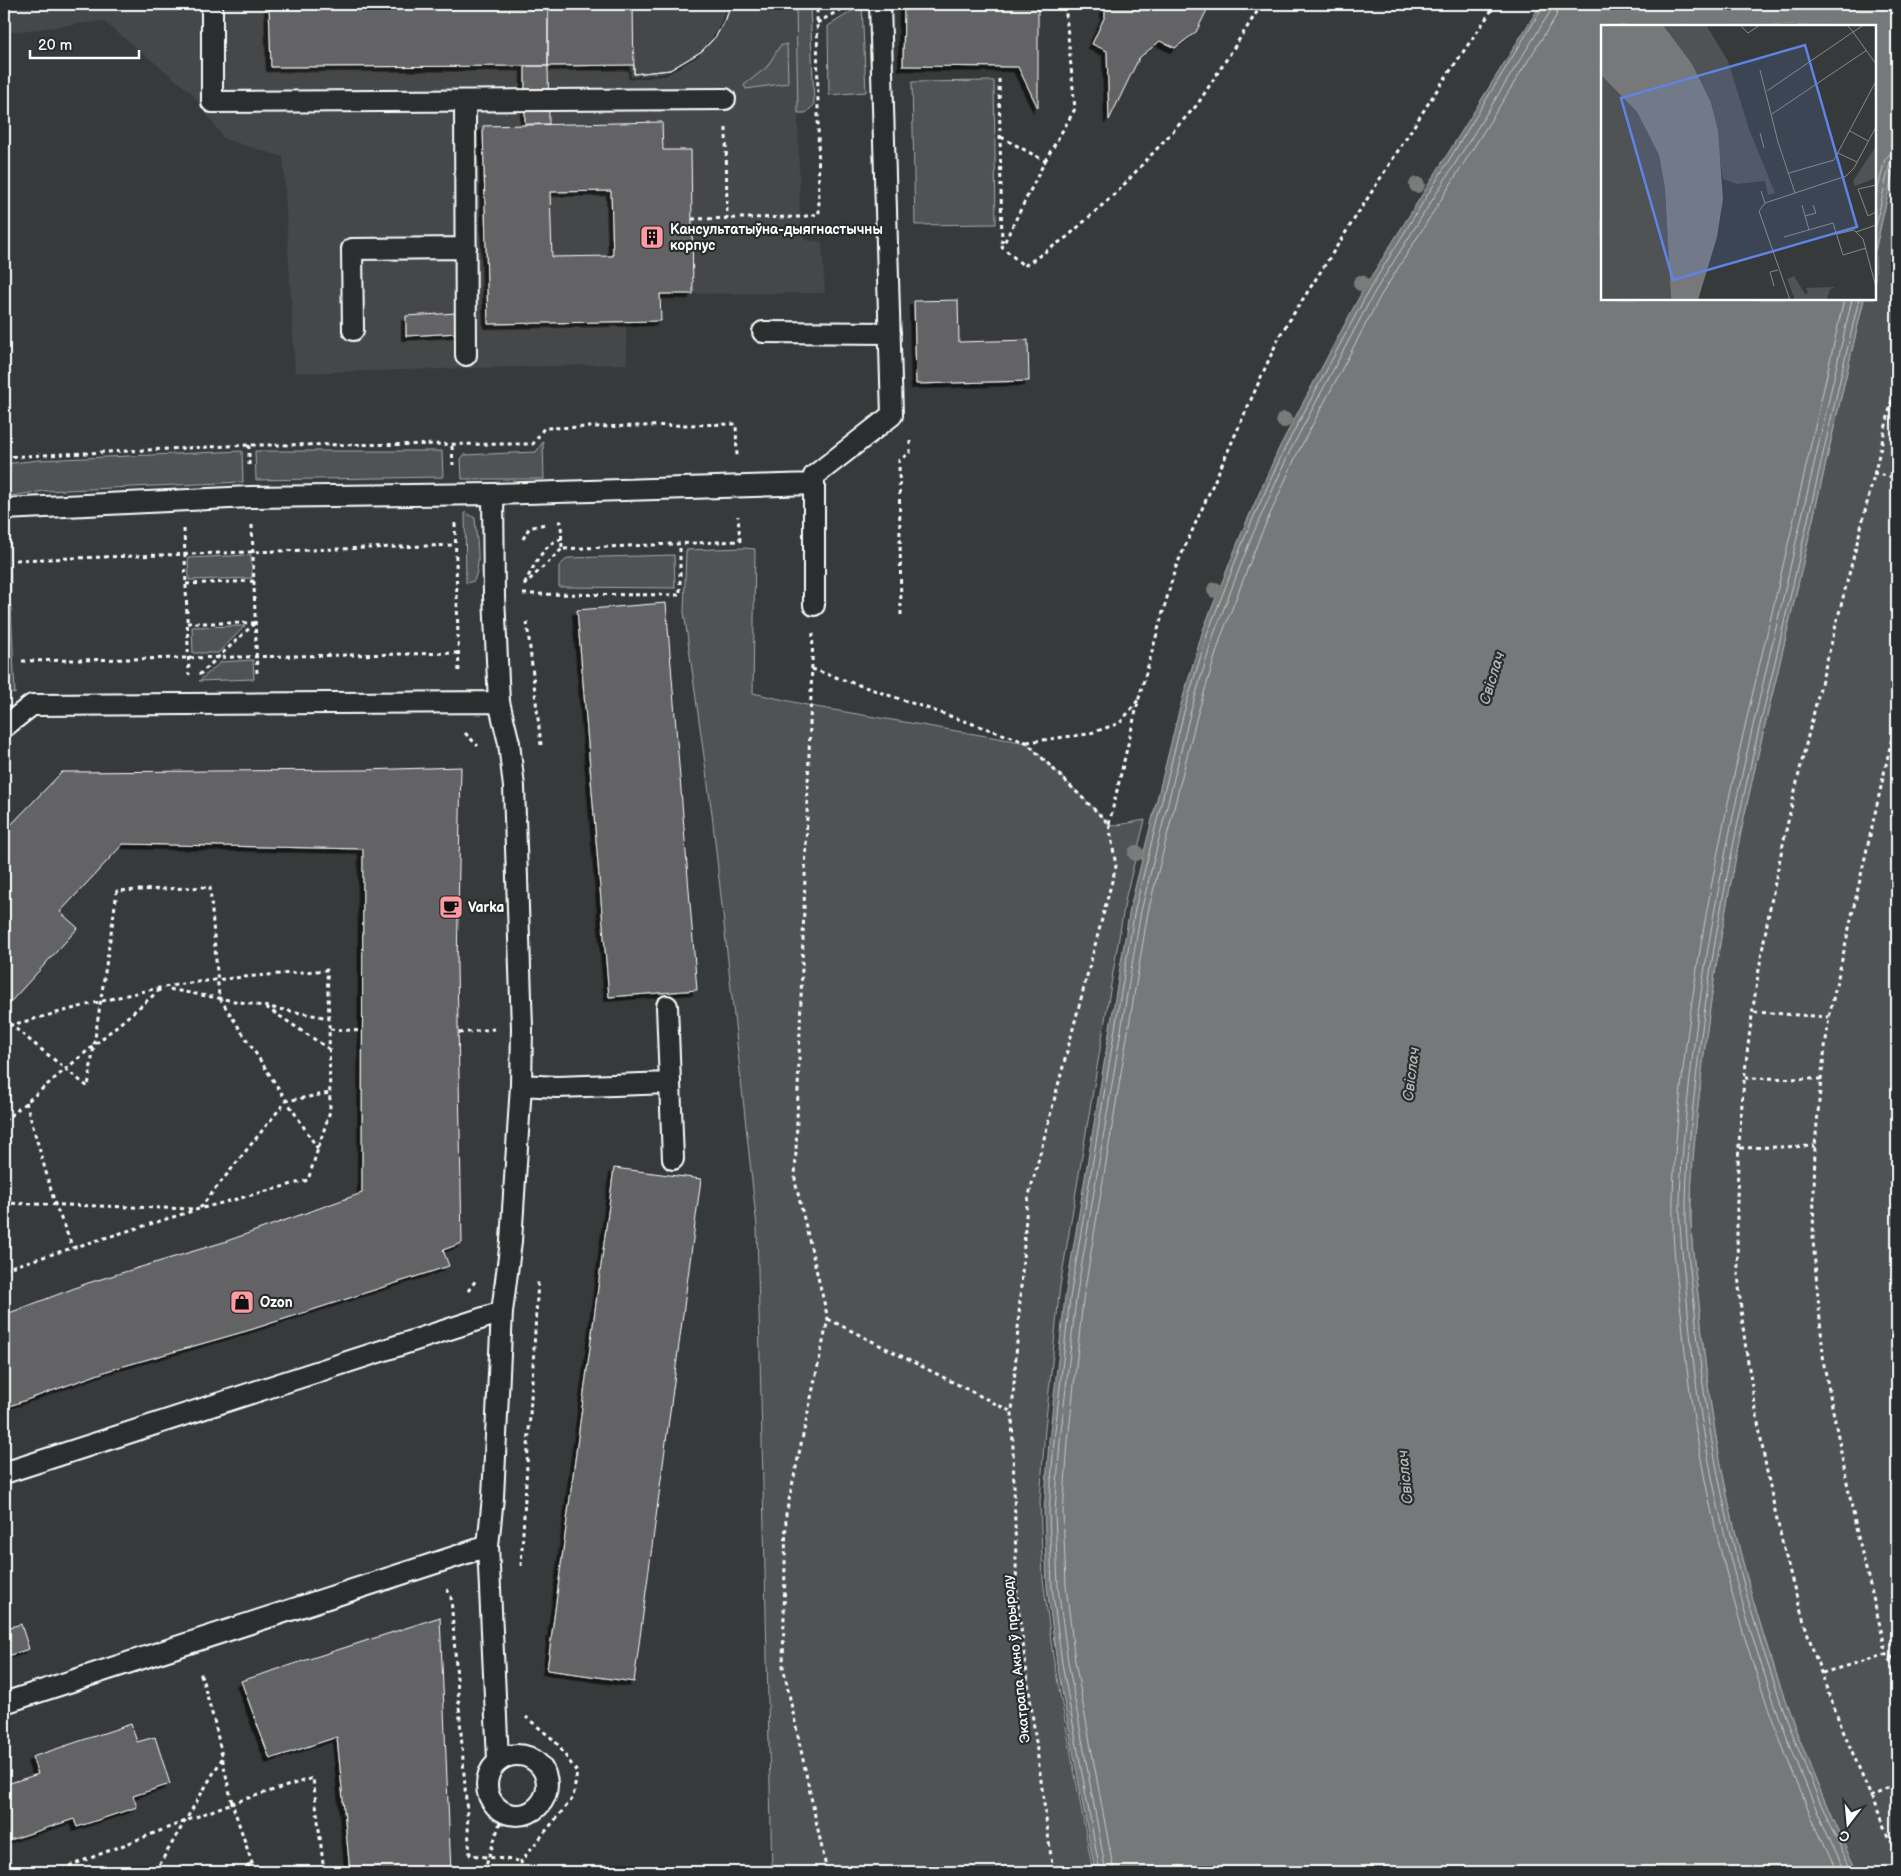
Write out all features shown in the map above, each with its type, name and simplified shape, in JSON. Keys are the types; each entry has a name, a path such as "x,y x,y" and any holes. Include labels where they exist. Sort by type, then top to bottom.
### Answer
{"lane":[{"path":"212,4 212,102 725,100"},
{"path":"814,605 814,476 892,415 880,4"},
{"path":"465,101 466,355"},
{"path":"353,330 352,249 466,248"},
{"path":"764,332 890,333"},
{"path":"4,509 250,497 493,494 814,484"},
{"path":"493,494 494,596 499,702 510,743 514,788 522,1028 521,1085 510,1241 502,1312 493,1497 488,1546 498,1760 488,1779 487,1789 495,1806 503,1812 522,1815 532,1812 545,1798 547,1782 542,1768 535,1760 515,1755 498,1760"},
{"path":"4,727 32,705 190,694 499,702"},
{"path":"668,1006 673,1159"},
{"path":"521,1085 557,1087 670,1083"},
{"path":"4,1473 502,1312"},
{"path":"4,1703 488,1546"}],"path":[{"path":"692,219 800,217 819,214 817,4"},
{"path":"817,23 850,4"},
{"path":"1002,247 1045,161 1075,109 1065,4"},
{"path":"999,79 1002,247 1024,266 1067,237 1119,190 1198,105 1262,4"},
{"path":"1109,824 1139,698 1175,569 1280,335 1435,93 1496,4"},
{"path":"725,100 727,218"},
{"path":"1000,137 1045,161"},
{"path":"1897,377 1896,393 1873,473 1795,794 1774,893 1745,1078 1740,1148 1738,1269 1747,1360 1774,1507 1806,1627 1822,1674 1870,1797 1897,1854"},
{"path":"452,446 455,494 460,728 478,745 480,753"},
{"path":"1873,473 1897,478"},
{"path":"252,516 257,682"},
{"path":"184,527 190,694"},
{"path":"562,539 555,540 548,545 523,586 562,548"},
{"path":"524,594 680,595 680,544"},
{"path":"16,560 455,545"},
{"path":"186,584 254,581"},
{"path":"4,599 11,598"},
{"path":"814,605 795,1181 828,1320 786,1514 784,1666 827,1872"},
{"path":"187,623 255,623"},
{"path":"190,694 218,658 255,623"},
{"path":"22,662 458,653"},
{"path":"812,669 1026,742 1109,824"},
{"path":"1026,742 1088,734 1120,723 1139,698"},
{"path":"1897,716 1829,1017 1815,1146 1813,1240 1824,1365 1857,1533 1887,1654 1897,1676"},
{"name":"Экатрапа Акно ў прыроду","path":"1053,1872 1017,1598 1012,1412 1027,1203 1116,866 1109,824"},
{"path":"11,1025 88,1087 117,891 210,887 219,997 318,1149"},
{"path":"4,1032 11,1025 162,988 217,979 327,970 330,1029 330,1111 308,1180 199,1209 4,1270"},
{"path":"4,1121 162,988 329,1018"},
{"path":"263,1005 330,1049"},
{"path":"1754,1012 1829,1017"},
{"path":"330,1029 363,1031"},
{"path":"459,1034 500,1029"},
{"path":"1745,1078 1821,1079"},
{"path":"199,1209 286,1101 330,1092"},
{"path":"26,1102 55,1204 73,1248"},
{"path":"1740,1148 1815,1146"},
{"path":"4,1203 199,1209"},
{"path":"521,1567 538,1278"},
{"path":"828,1320 1012,1412"},
{"path":"444,1585 452,1597 470,1855 522,1861"},
{"path":"1822,1674 1887,1654"},
{"path":"1887,1654 1897,1661"},
{"path":"198,1667 223,1758 232,1802 253,1861 255,1872"},
{"path":"521,1713 555,1741 577,1772 573,1798 522,1861 523,1872"},
{"path":"155,1872 223,1758"},
{"path":"54,1872 182,1824 232,1802 313,1778 324,1872"},
{"path":"1870,1797 1897,1784"},
{"path":"484,1872 503,1812"},
{"path":"242,1872 253,1861"}],"shaded area":[{"path":"4,4 796,4 800,217 805,240 822,242 825,293 661,294 661,321 626,322 627,364 295,373 283,157 224,139 192,93 103,21 4,33"},
{"path":"796,4 810,4 814,105 806,113 798,113"},
{"path":"862,5 866,92 829,95 828,26"},
{"path":"787,44 788,83 746,89 744,85 767,67 780,46"},
{"path":"994,81 996,224 915,225 912,82"},
{"path":"1897,154 1897,1872 1857,1872 1799,1738 1774,1669 1753,1600 1720,1458 1708,1386 1691,1224 1696,1122 1703,1062 1716,965 1734,869 1754,774 1864,300 1876,300 1876,247"},
{"path":"543,442 544,479 462,479 461,459 464,455 536,452"},
{"path":"242,451 243,482 44,491 4,497 4,464 39,460"},
{"path":"255,451 442,451 443,477 256,480"},
{"path":"465,512 475,518 478,550 478,566 474,581 466,583"},
{"path":"10,530 11,593 4,594 4,532"},
{"path":"755,549 753,693 816,707 1027,743 1112,826 1145,820 1126,896 1060,1286 1045,1429 1040,1501 1043,1579 1053,1656 1093,1872 772,1872 757,1227 712,814 684,612 686,550"},
{"path":"251,555 252,578 189,580 188,558"},
{"path":"674,555 675,588 559,587 559,566 568,558"},
{"path":"4,605 11,605 15,694 4,691"},
{"path":"245,626 218,653 193,653 192,627"},
{"path":"253,660 254,679 199,681 221,662"}],"water":[{"name":"Свіслач","path":"1541,4 1897,4 1897,154 1876,247 1876,25 1601,25 1601,300 1864,300 1754,774 1734,869 1709,1013 1696,1122 1691,1204 1692,1246 1708,1386 1720,1458 1735,1529 1753,1600 1774,1669 1799,1738 1857,1872 1095,1872 1057,1664 1047,1588 1044,1512 1049,1440 1065,1297 1130,908 1179,711 1203,630 1242,532 1280,446 1364,288"}],"building":[{"path":"269,4 548,4 548,66 271,67"},
{"path":"548,4 731,4 726,19 716,36 702,51 670,70 634,74 634,65 548,66"},
{"path":"633,4 731,4 726,19 716,36 702,51 670,70 634,74"},
{"path":"904,4 1038,4 1038,108 1018,67 903,66"},
{"path":"1105,4 1210,4 1196,32 1175,48 1160,41 1139,58 1109,120 1107,51 1092,44 1105,16"},
{"path":"525,66 548,66 549,124 525,124"},
{"name":"Кансультатыўна-дыягнастычны корпус","path":"662,122 663,150 691,150 693,294 660,294 661,321 488,324 483,126","holes":["611,191 613,256 552,257 550,192"]},
{"path":"958,300 959,342 1028,340 1029,381 916,384 914,301"},
{"path":"457,313 458,333 406,336 406,316"},
{"path":"666,603 697,990 609,997 577,610"},
{"path":"461,767 457,966 462,1243 443,1250 449,1266 250,1330 110,1370 4,1408 4,1315 88,1283 224,1242 362,1193 363,849 123,844 60,912 78,928 4,1009 4,885 8,880 4,876 4,832 62,772 363,770"},
{"path":"614,1168 701,1179 634,1682 547,1670"},
{"path":"440,1617 451,1872 350,1872 337,1737 270,1759 241,1681"},
{"path":"21,1624 29,1649 4,1657 4,1629"},
{"path":"131,1724 137,1742 155,1737 170,1784 133,1796 137,1807 77,1827 74,1819 4,1842 4,1785 38,1774 32,1757"}],"place":[{"name":"Кансультатыўна-дыягнастычны корпус","path":"652,237"},
{"name":"Varka","path":"451,907"},
{"name":"Ozon","path":"242,1302"}]}
